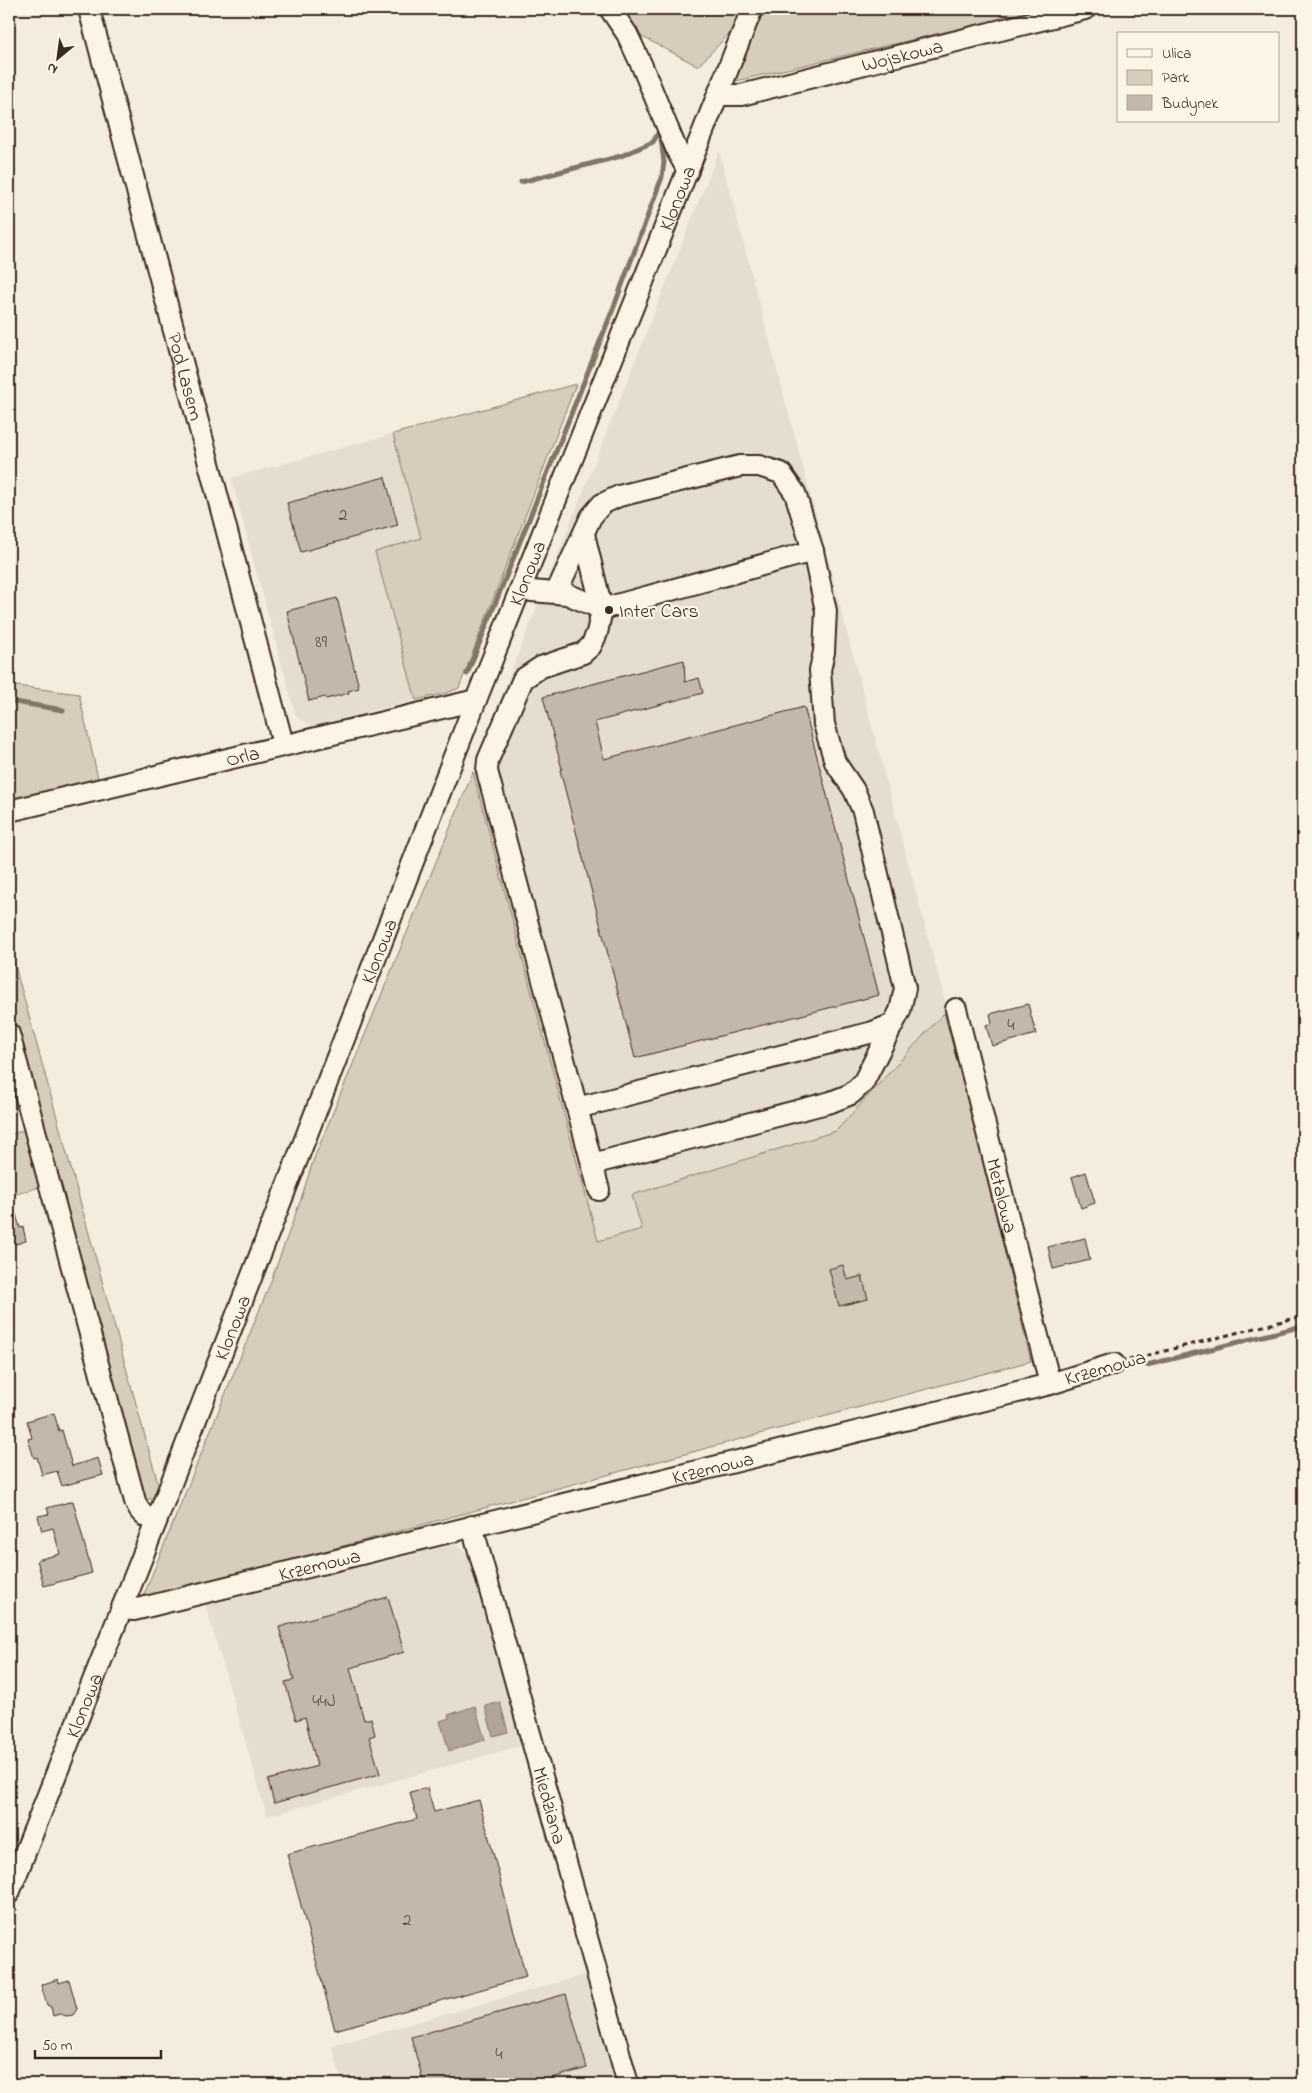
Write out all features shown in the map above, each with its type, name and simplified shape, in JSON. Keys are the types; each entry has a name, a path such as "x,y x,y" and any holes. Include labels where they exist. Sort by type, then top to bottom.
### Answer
{"street":[{"name":"Pod Lasem","path":"89,9 283,744"},
{"path":"610,9 627,34 678,153 688,171"},
{"name":"Klonowa","path":"9,1893 156,1522 476,700 752,9"},
{"name":"Wojskowa","path":"718,95 741,95 1085,9"},
{"path":"556,593 591,517 602,504 618,496 740,466 759,466 781,474 795,494 813,550 826,611 824,652 820,670 824,724 835,762 854,790 863,811 905,988 900,1011 863,1083 851,1094 831,1102 592,1164"},
{"path":"584,534 602,609 597,632 591,646 583,653 541,667 523,679 488,760 487,772 599,1190"},
{"path":"520,590 567,594 602,609 813,550"},
{"name":"Orla","path":"9,811 283,744 476,700"},
{"name":"Metalowa","path":"956,1009 1050,1384"},
{"path":"577,1108 873,1032 893,1024"},
{"path":"9,1034 135,1501 144,1517 156,1522"},
{"name":"Krzemowa","path":"121,1609 134,1610 1050,1384 1114,1364"},
{"name":"Miedziana","path":"472,1526 628,2084"}],"path":[{"name":"Krzemowa","path":"1114,1364 1303,1316"}],"shaded area":[{"path":"719,151 946,1005 944,1013 836,1131 632,1195 642,1229 598,1241 473,772 496,717 495,712"},
{"path":"393,434 421,539 375,552 416,700 312,726 296,717 231,478"},
{"path":"454,1544 470,1555 524,1745 267,1816 205,1603"},
{"path":"500,1702 508,1732 493,1736 485,1706"},
{"path":"475,1706 485,1740 449,1751 440,1721 449,1718 448,1715"},
{"path":"588,1974 618,2084 343,2084 332,2046"}],"green space":[{"path":"589,9 741,9 733,30 698,66"},
{"path":"762,9 1043,9 732,82"},
{"path":"576,384 459,688 447,693 416,700 375,552 421,538 393,434"},
{"path":"9,685 79,694 98,778 9,801"},
{"path":"473,772 598,1241 642,1229 632,1195 836,1131 944,1013 972,1117 1031,1361 146,1599 143,1597 270,1284 313,1161"},
{"path":"9,944 159,1487 155,1497 145,1501 141,1498 9,1000"},
{"path":"24,1130 40,1187 9,1196 9,1135"}],"building":[{"path":"385,477 398,525 301,552 287,503"},
{"path":"337,598 359,688 348,691 349,693 326,699 325,697 309,701 287,611"},
{"path":"684,660 685,682 699,678 703,693 595,722 604,759 804,707 879,995 635,1058 560,770 562,769 543,697"},
{"path":"1028,1004 1036,1034 992,1046 986,1025 992,1023 990,1014"},
{"path":"1086,1172 1095,1203 1081,1208 1072,1177"},
{"path":"13,1204 20,1228 23,1227 26,1241 9,1246 9,1205"},
{"path":"1085,1238 1090,1260 1053,1269 1048,1247"},
{"path":"843,1265 847,1280 862,1276 868,1299 839,1306 829,1269"},
{"path":"54,1413 59,1431 62,1430 72,1466 98,1458 103,1475 62,1486 57,1471 42,1475 37,1457 34,1458 28,1439 32,1438 27,1421"},
{"path":"73,1501 92,1573 44,1586 37,1560 60,1554 53,1528 42,1531 38,1516 49,1514 47,1508"},
{"path":"388,1597 404,1652 350,1668 364,1720 371,1718 375,1735 369,1737 380,1774 274,1803 268,1780 317,1766 305,1717 296,1720 285,1682 294,1680 279,1627"},
{"path":"427,1788 434,1812 479,1800 526,1977 335,2030 287,1854 417,1819 410,1792"},
{"path":"58,1979 59,1983 69,1980 77,2009 73,2015 66,2016 60,2014 53,2016 51,2007 47,2005 41,1985"},
{"path":"566,1994 587,2068 531,2084 424,2084 411,2037"}],"waterway":[{"path":"467,674 615,304 662,177 664,162 660,130 653,142 621,156 521,182"},
{"path":"9,701 63,710"},
{"path":"1147,1365 1303,1326"}],"place":[{"name":"Inter Cars","path":"609,610"}]}
